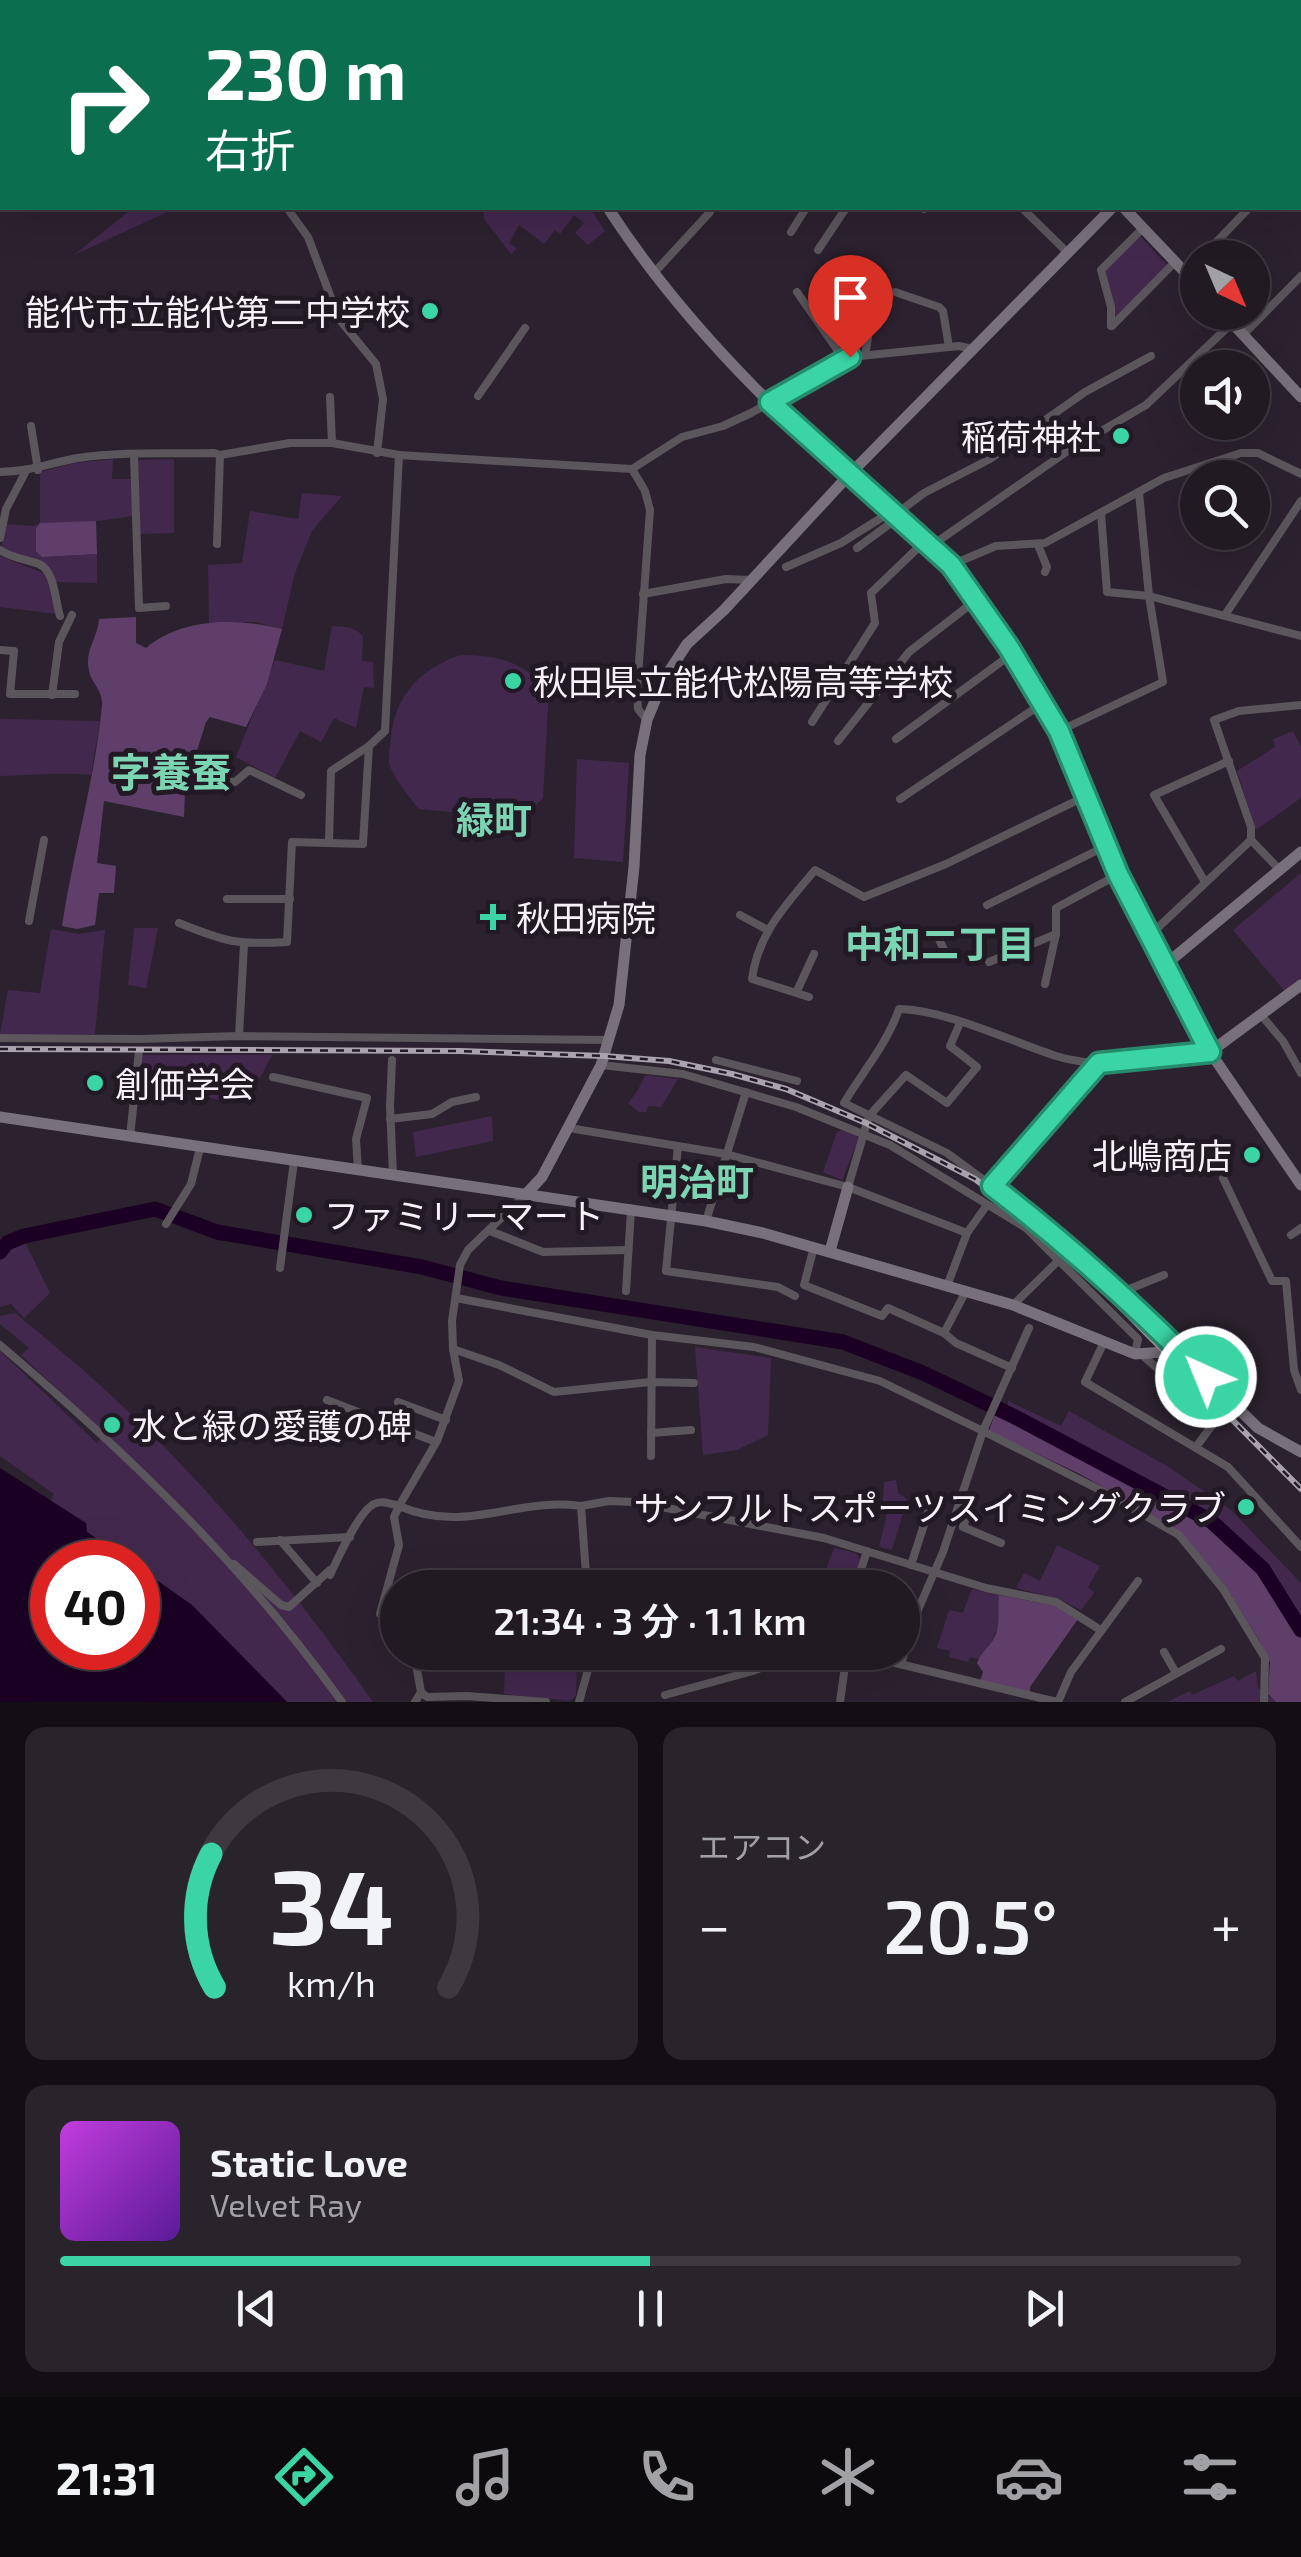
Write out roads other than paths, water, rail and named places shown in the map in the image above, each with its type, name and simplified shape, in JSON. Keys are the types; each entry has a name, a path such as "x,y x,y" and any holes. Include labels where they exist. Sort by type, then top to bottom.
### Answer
{"street":[{"path":"288,210 308,238 339,319 376,364 383,400 377,453"},
{"path":"609,210 653,274 770,402 951,565 976,600 1059,731 1118,874 1210,1052 1300,1183"},
{"path":"653,274 710,210"},
{"path":"791,232 805,210"},
{"path":"818,250 845,210"},
{"path":"1024,210 1068,253"},
{"path":"392,1570 399,1545 394,1517 436,1442 459,1380 452,1322 460,1265 468,1250 542,1177 601,1065 609,1040 619,1005 634,867 640,755 646,720 664,679 687,644 1110,210"},
{"path":"1126,210 1180,267"},
{"path":"1218,240 1247,210"},
{"path":"1143,228 1102,270 1111,307 1111,326 1175,262"},
{"path":"1243,335 1301,276"},
{"path":"797,292 836,348 840,361"},
{"path":"895,292 943,311 949,347"},
{"path":"816,319 839,304 868,338 866,356"},
{"path":"478,396 525,328"},
{"path":"812,722 875,623 871,593 928,544 1069,450 1146,405 1225,330"},
{"path":"1238,330 1301,398"},
{"path":"0,472 38,470 75,459 214,453 220,456 290,443 332,443 399,456 632,468 682,437 723,426 840,361 949,347 973,349"},
{"path":"857,548 924,493 990,460 1085,392 1151,356"},
{"path":"330,397 332,443"},
{"path":"32,426 38,470"},
{"path":"951,565 996,546 1038,544 1164,478 1241,453 1258,453 1301,474"},
{"path":"134,455 139,608 166,606"},
{"path":"218,544 220,456"},
{"path":"329,842 331,771 385,731 399,456"},
{"path":"632,468 650,510 637,690 638,709 646,720"},
{"path":"0,538 6,509 26,471"},
{"path":"1059,731 1163,682 1138,493"},
{"path":"1225,615 1301,502"},
{"path":"786,566 896,514"},
{"path":"1101,514 1108,592 1149,596 1301,636"},
{"path":"1038,544 1047,567 1045,572"},
{"path":"0,550 41,564 48,571 60,616"},
{"path":"643,594 726,578 751,580"},
{"path":"838,741 910,652 976,600"},
{"path":"52,695 59,642 72,615"},
{"path":"0,650 14,651 10,694 75,694"},
{"path":"896,739 1012,653"},
{"path":"900,799 1042,703"},
{"path":"1150,935 1250,840 1251,827 1214,720 1239,711 1301,705"},
{"path":"179,922 244,945 287,942 292,842 363,844 369,746"},
{"path":"1204,882 1154,795 1230,761"},
{"path":"216,781 235,782 249,770 300,796"},
{"path":"809,997 752,979 766,929 815,870 864,897 946,864 1086,796"},
{"path":"29,921 44,840"},
{"path":"1250,840 1280,870"},
{"path":"987,905 1106,846"},
{"path":"1165,965 1301,852"},
{"path":"1045,984 1056,934 1056,908 1118,874"},
{"path":"227,899 290,900"},
{"path":"740,915 766,929"},
{"path":"934,931 946,954"},
{"path":"988,962 1056,934"},
{"path":"238,1036 244,945"},
{"path":"797,991 814,954"},
{"path":"1301,985 1210,1052 1099,1063 1060,1057 960,1023 900,1009 889,1038 844,1103 947,1153 1057,1235 1116,1294 1167,1335 1258,1428 1301,1452"},
{"path":"1261,1015 1301,1073"},
{"path":"830,1252 870,1116 906,1075 947,1103 977,1067 950,1046 960,1023"},
{"path":"0,1038 609,1040"},
{"path":"130,1137 139,1051"},
{"path":"392,1060 393,1175"},
{"path":"716,1060 797,1081"},
{"path":"992,1186 1099,1063"},
{"path":"601,1065 683,1074 863,1132 890,1145 1026,1228 1138,1339 1138,1354"},
{"path":"272,1077 367,1098 356,1139 358,1170"},
{"path":"706,1221 746,1092"},
{"path":"390,1119 432,1114 448,1103 476,1098"},
{"path":"0,1117 706,1221 814,1247 1014,1305 1138,1354 1216,1420 1196,1448"},
{"path":"569,1128 726,1154 848,1188 967,1233"},
{"path":"678,1146 666,1270 778,1287 795,1296"},
{"path":"166,1224 191,1184 200,1148"},
{"path":"280,1268 294,1161"},
{"path":"1223,1178 1272,1280 1286,1282 1294,1370 1301,1390"},
{"path":"947,1286 967,1233 987,1205"},
{"path":"626,1291 631,1210"},
{"path":"1291,1235 1301,1228"},
{"path":"490,1231 543,1252 628,1250"},
{"path":"814,1247 804,1285 882,1316 888,1308 1012,1368"},
{"path":"1014,1305 1058,1260"},
{"path":"1116,1294 1164,1275"},
{"path":"944,1333 966,1291"},
{"path":"456,1294 652,1335 754,1347 831,1366 880,1381 984,1428 1180,1535 1223,1589 1266,1658 1264,1702"},
{"path":"920,1611 984,1428 1029,1328"},
{"path":"651,1456 652,1335"},
{"path":"1104,1342 1085,1382 1228,1467 1301,1547"},
{"path":"0,1344 168,1495 230,1562 342,1702"},
{"path":"453,1350 498,1365 554,1392 650,1382 694,1382"},
{"path":"1138,1354 1180,1350"},
{"path":"327,1400 436,1442"},
{"path":"398,1402 446,1420"},
{"path":"650,1433 691,1430"},
{"path":"911,1565 932,1500"},
{"path":"230,1562 242,1568 281,1605 289,1606 332,1571 372,1504 385,1502 432,1518 452,1520 512,1509 609,1501 665,1507 796,1532 986,1588 1056,1602 1099,1629"},
{"path":"581,1506 586,1570"},
{"path":"969,1509 963,1527 1002,1543"},
{"path":"258,1542 350,1538"},
{"path":"280,1540 317,1583"},
{"path":"862,1570 867,1552"},
{"path":"920,1669 1022,1698 1058,1702 1070,1672 1138,1581"},
{"path":"1125,1702 1222,1649"},
{"path":"1164,1652 1176,1673"},
{"path":"417,1670 421,1692 427,1698 546,1702"},
{"path":"579,1702 587,1670"},
{"path":"665,1695 756,1670"},
{"path":"840,1702 846,1670"},
{"path":"415,1702 421,1692"}],"waterway":[{"path":"0,1252 7,1243 24,1236 155,1209 217,1232 422,1267 501,1288 843,1342 923,1373 1015,1417 1211,1521 1263,1569 1301,1630"}],"railway":[{"path":"0,1049 460,1051 604,1056 669,1061 786,1089 866,1123 975,1179 1025,1217 1071,1257 1301,1489"}],"place":[{"name":"能代市立能代第二中学校","path":"430,311"},
{"name":"稲荷神社","path":"1121,436"},
{"name":"秋田県立能代松陽高等学校","path":"513,681"},
{"name":"秋田病院","path":"493,917"},
{"name":"創価学会","path":"95,1083"},
{"name":"北嶋商店","path":"1252,1155"},
{"name":"ファミリーマート","path":"304,1215"},
{"name":"水と緑の愛護の碑","path":"112,1425"},
{"name":"サンフルトスポーツスイミングクラブ","path":"1246,1507"}],"district":[{"name":"字養蚕","path":"171,771"},
{"name":"緑町","path":"494,819"},
{"name":"中和二丁目","path":"940,943"},
{"name":"明治町","path":"697,1181"}]}
